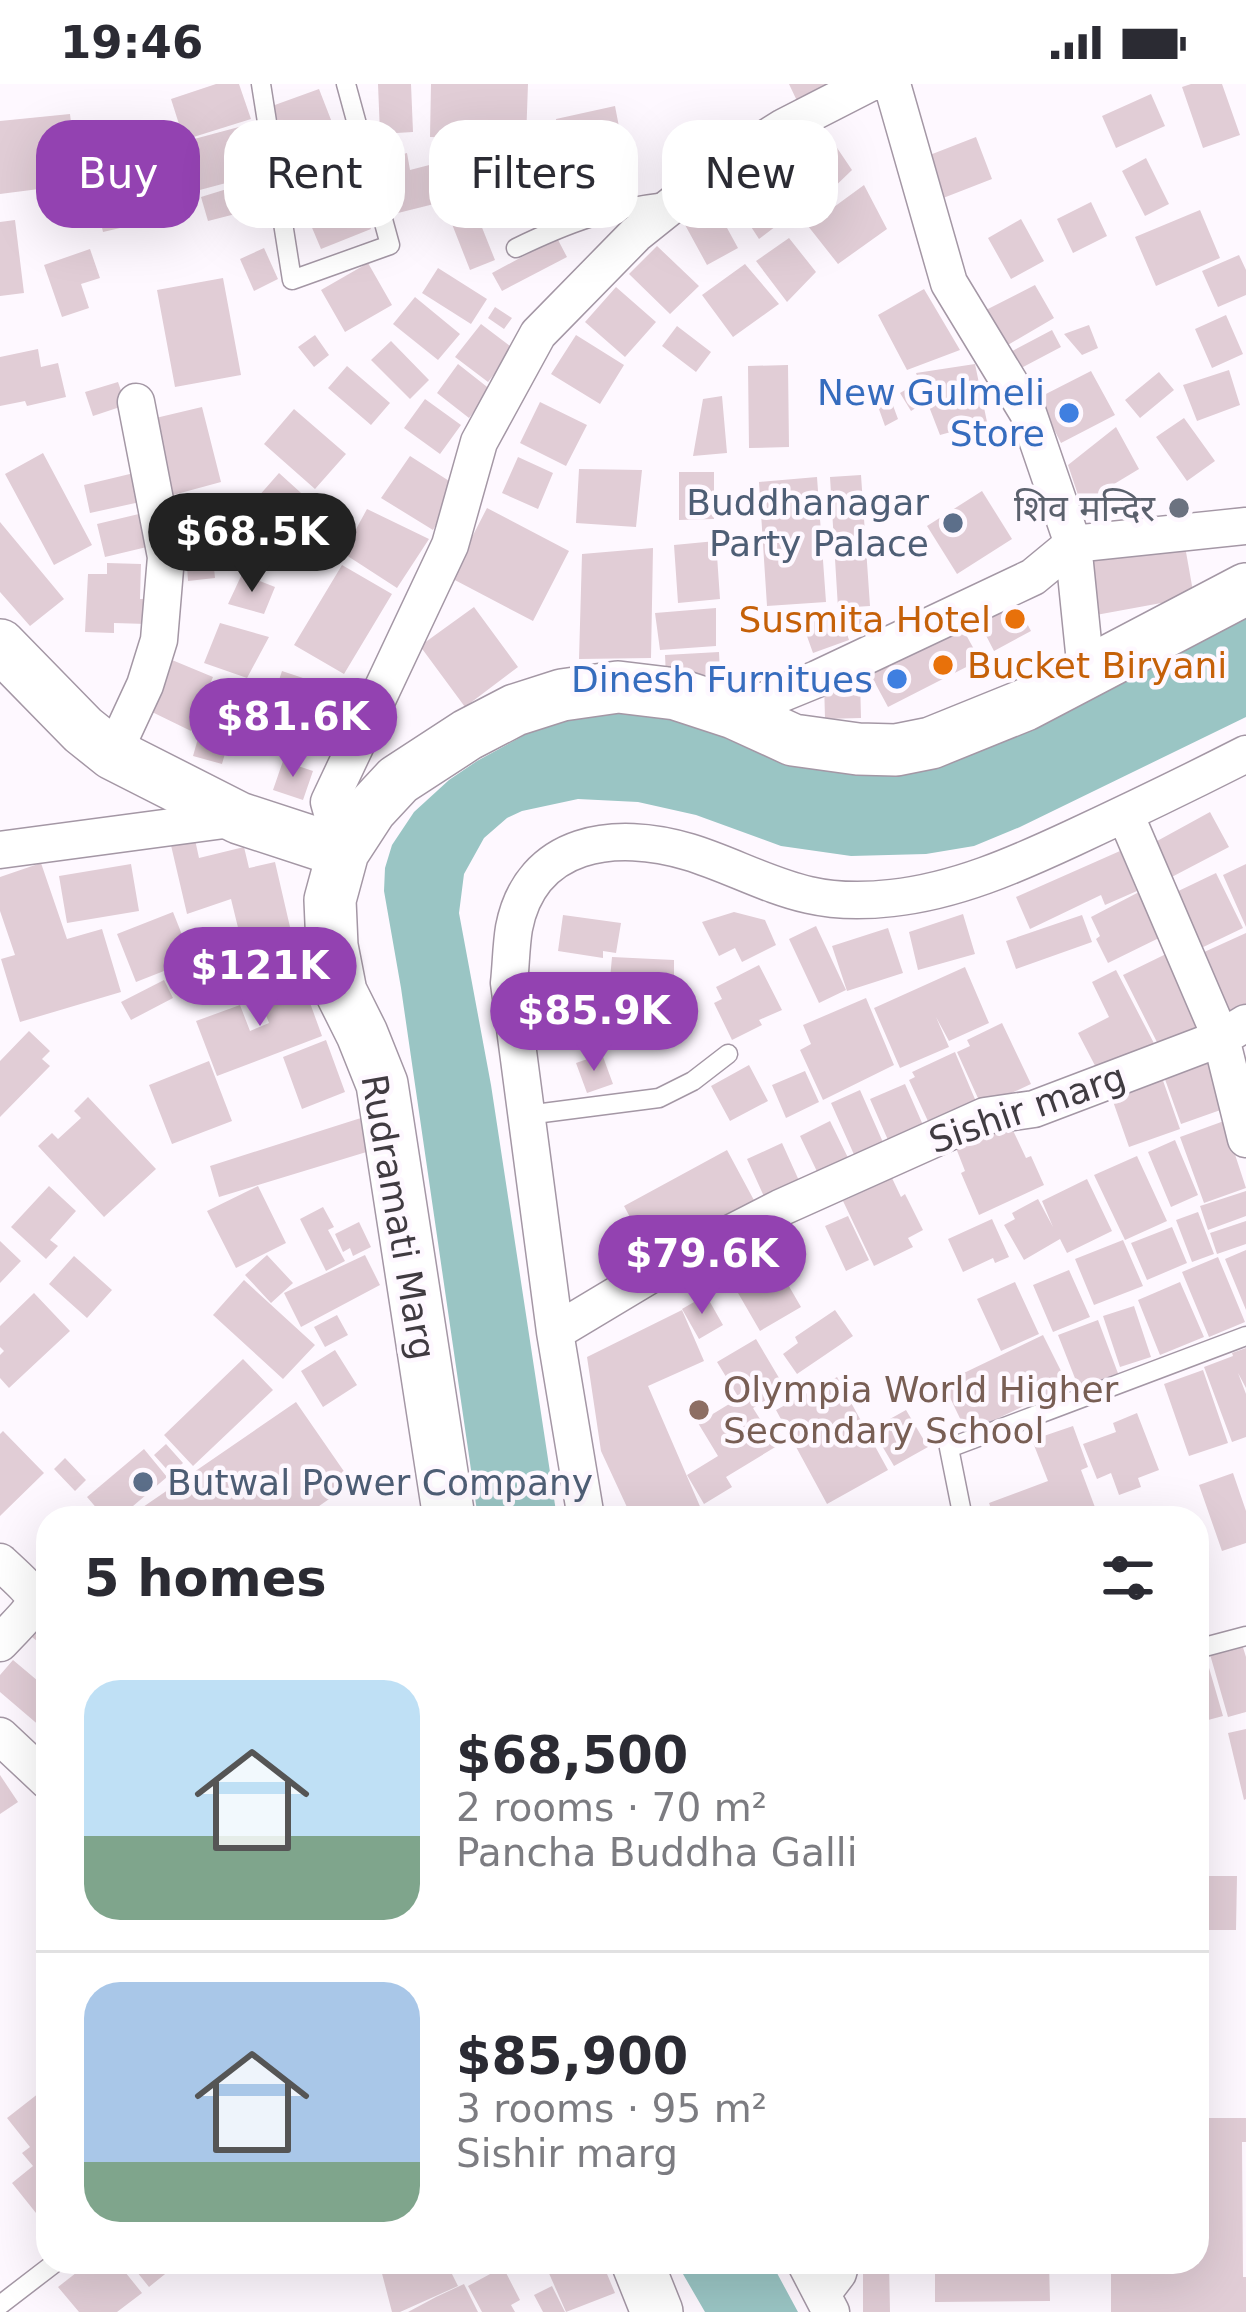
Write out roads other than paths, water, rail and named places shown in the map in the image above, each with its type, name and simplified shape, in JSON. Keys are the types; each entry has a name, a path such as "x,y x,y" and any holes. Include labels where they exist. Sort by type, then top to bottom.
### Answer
{"street":[{"path":"798,120 868,84"},
{"path":"892,84 949,283 1028,413 1073,544 1086,672"},
{"path":"343,852 329,802 450,545 479,442 538,334 662,213"},
{"path":"113,754 145,685 159,640 166,557 136,402"},
{"path":"734,713 1033,578 1073,544 1246,526"},
{"name":"Rudramati Marg","path":"447,1506 382,1084 341,992 332,946 330,900 343,852 371,809 398,780 515,710 562,695 618,687 676,694 793,740 896,750 931,743 983,723 1246,589"},
{"path":"0,645 113,754 239,818 343,852"},
{"path":"584,1506 555,1332 509,983 514,928 521,905 539,876 560,857 590,844 627,840 686,850 808,895 892,898 941,889 1007,868 1246,754"},
{"path":"1132,811 1233,1030 1246,1139"},
{"path":"0,850 239,818"},
{"name":"Sishir marg","path":"555,1332 655,1272 780,1208 985,1116 1034,1109 1233,1030"},
{"path":"0,1562 34,1597 33,1609 0,1643"},
{"path":"0,1736 36,1770"},
{"path":"642,2274 657,2312"}],"lane":[{"path":"261,84 292,280 390,245 346,84"},
{"path":"516,248 574,220 621,207 662,203"},
{"path":"527,1115 659,1098 693,1081 728,1054"},
{"path":"961,1506 949,1448 1246,1336"},
{"path":"1209,1646 1246,1636"},
{"path":"0,2305 40,2274"}],"place":[{"name":"New Gulmeli Store","path":"1069,413"},
{"name":"शिव मन्दिर","path":"1179,508"},
{"name":"Buddhanagar Party Palace","path":"953,523"},
{"name":"Susmita Hotel","path":"1015,619"},
{"name":"Bucket Biryani","path":"943,665"},
{"name":"Dinesh Furnitues","path":"897,679"},
{"name":"Olympia World Higher Secondary School","path":"699,1410"},
{"name":"Butwal Power Company","path":"143,1482"}]}
